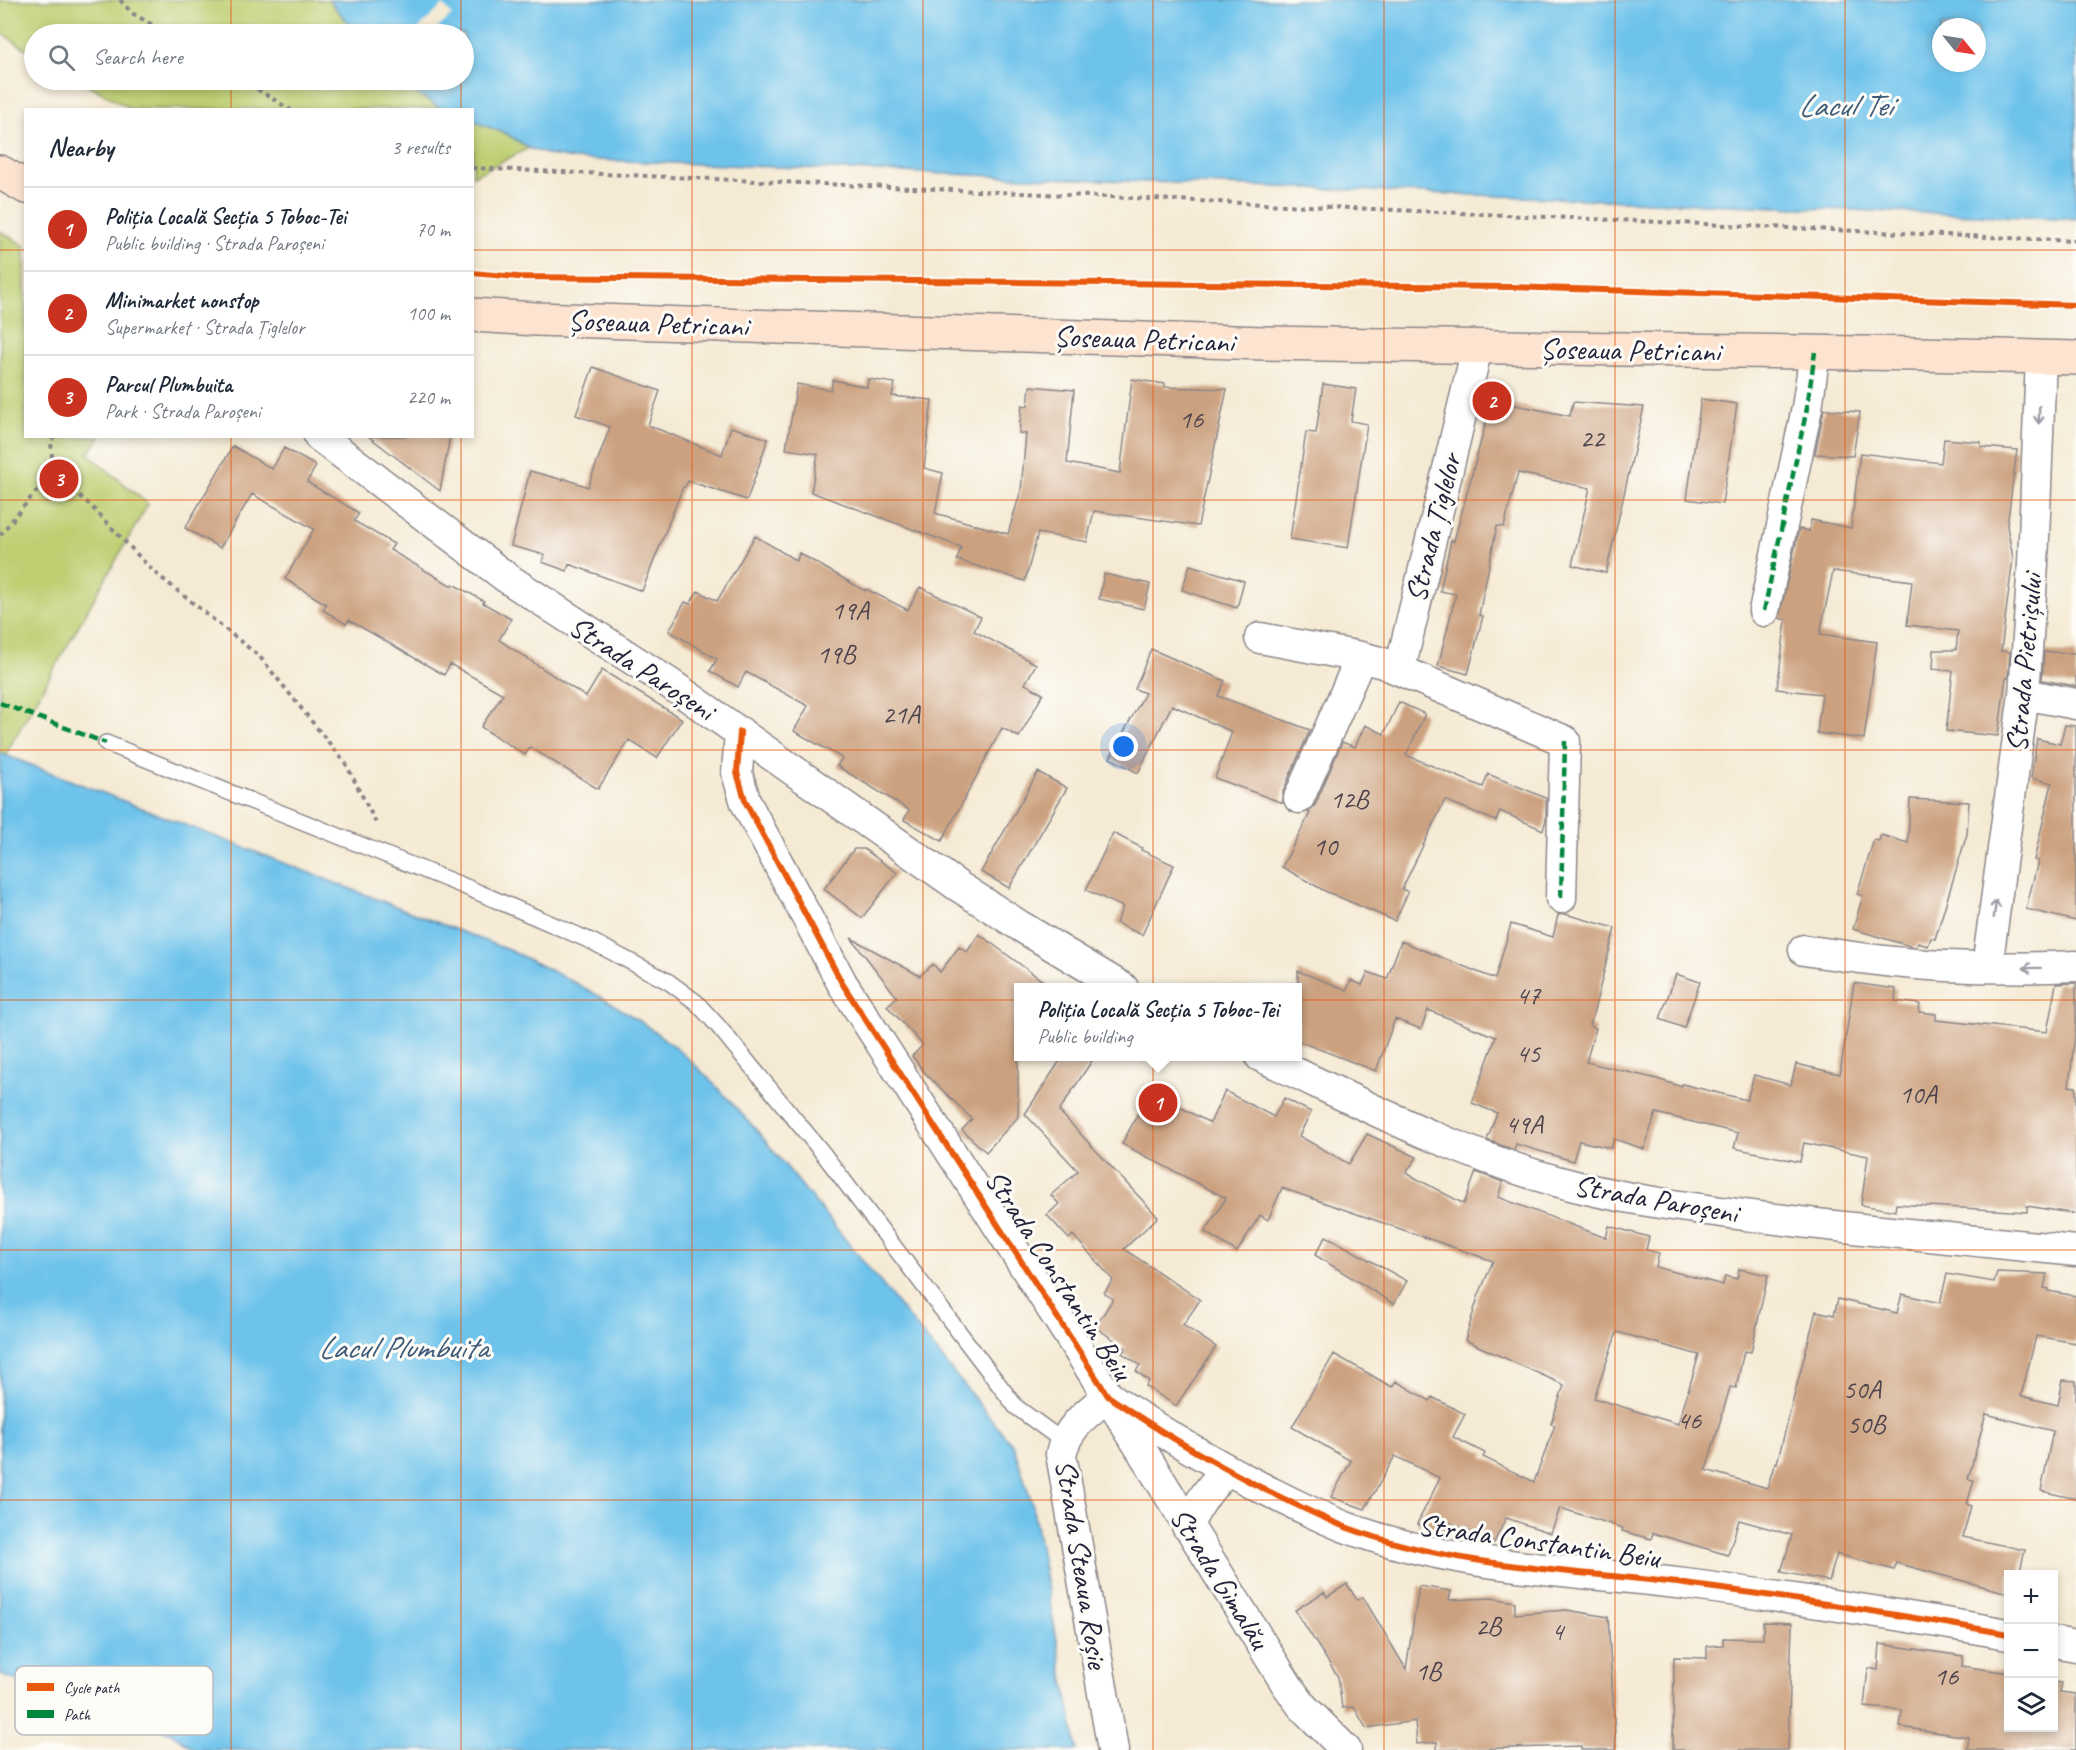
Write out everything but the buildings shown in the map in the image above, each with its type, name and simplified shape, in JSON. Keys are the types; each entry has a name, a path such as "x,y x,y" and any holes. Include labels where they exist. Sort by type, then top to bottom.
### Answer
{"main road":[{"path":"0,172 24,187"},
{"name":"Șoseaua Petricani","path":"474,315 1264,344 2076,358"}],"street":[{"name":"Strada Țiglelor","path":"1400,669 1477,348"},
{"path":"1764,611 1808,401 1815,352"},
{"name":"Strada Pietrișului","path":"1988,967 2024,694 2033,564 2041,357"},
{"name":"Strada Paroșeni","path":"322,438 507,578 669,683 958,886 1116,983"},
{"path":"1260,638 1361,657 1400,669 1565,741 1561,898"},
{"path":"1299,798 1361,657"},
{"path":"2024,694 2076,704"},
{"name":"Strada Constantin Beiu","path":"740,732 737,773 746,803 842,983 1108,1395 1172,1439 1293,1503 1348,1528 1435,1553 1485,1562 1685,1584 1869,1610 2004,1633"},
{"path":"1804,950 1910,964 1988,967 2076,966"},
{"name":"Strada Paroșeni","path":"1271,1061 1434,1136 1497,1162 1556,1181 1605,1193 1647,1202 1785,1221 2076,1251"},
{"name":"Strada Steaua Roșie","path":"1108,1395 1081,1418 1071,1430 1064,1442 1061,1454 1113,1750"},
{"name":"Strada Gimalău","path":"1108,1395 1272,1662 1302,1706 1346,1750"},
{"path":"1187,1526 1210,1486 1227,1470"},
{"path":"2058,1643 2076,1646"}],"lane":[{"path":"106,743 466,887 593,942 669,982 696,1002 718,1026 822,1152 1016,1407 1064,1442"}],"path":[{"path":"120,0 132,13 151,24"},
{"path":"258,90 288,108"},
{"path":"474,168 2076,241"},
{"path":"53,438 51,441 53,471 153,571 260,657 346,764 395,860"},
{"path":"0,535 53,471"}],"green space":[{"path":"0,0 329,0 349,24 24,24 24,48 0,32"},
{"path":"97,90 413,90 442,108 129,108"},
{"path":"474,121 507,134 529,148 474,176"},
{"path":"0,231 24,245 24,438 99,438 88,454 148,504 5,755 0,753"}],"water":[{"name":"Lacul Tei","path":"329,0 2076,0 2076,219 574,159 549,155 529,148 507,134 474,121 474,108 441,108 413,90 474,90 474,24 349,24"},
{"name":"Lacul Plumbuita","path":"0,753 511,951 611,1003 667,1041 692,1062 759,1133 1014,1447 1032,1504 1077,1750 196,1750 174,1735 213,1735 213,1666 15,1666 15,1680 0,1675"}],"pier":[{"path":"443,5 452,15 442,24 423,24"}],"marked path":[{"path":"1764,611 1807,408 1815,352"},
{"path":"0,703 106,743"},
{"path":"1561,898 1565,741"}],"cycle path":[{"path":"474,273 518,277 1512,287 2076,305"},
{"path":"740,732 737,773 746,803 842,983 1108,1396 1222,1467 1305,1509 1348,1528 1430,1552 1515,1566 1725,1589 2004,1633"}],"place":[{"name":"Minimarket nonstop","path":"1492,401"},
{"name":"Parcul Plumbuita","path":"59,479"},
{"name":"Poliția Locală Secția 5 Toboc-Tei","path":"1158,1103"}]}
